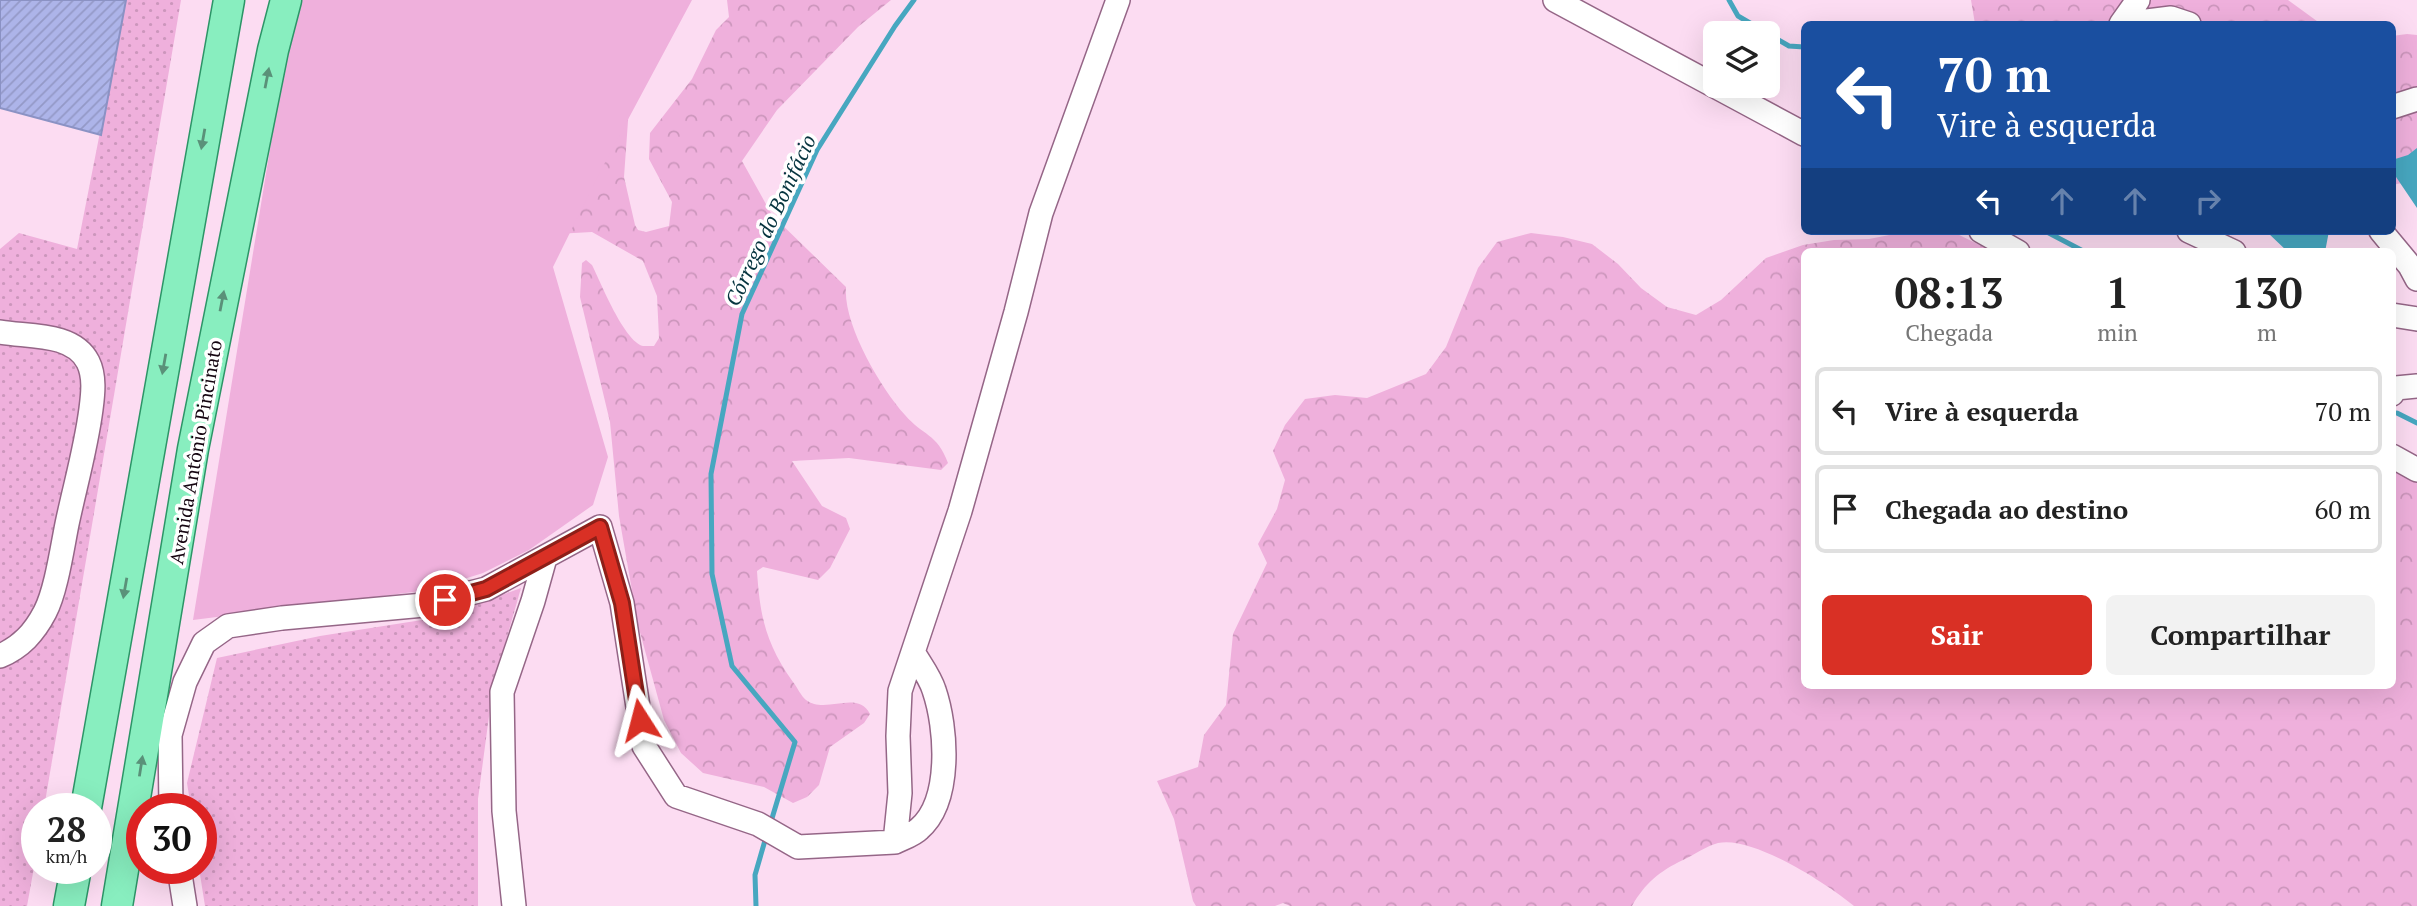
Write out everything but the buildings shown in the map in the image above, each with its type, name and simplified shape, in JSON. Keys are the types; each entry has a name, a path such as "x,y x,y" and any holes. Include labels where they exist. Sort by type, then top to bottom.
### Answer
{"main road":[{"path":"89,793 229,0"},
{"name":"Avenida Antônio Pincinato","path":"117,906 193,449 270,64 286,0"},
{"path":"69,906 73,884"}],"street":[{"path":"895,842 900,793 900,691 960,511 1041,213 1118,0"},
{"path":"1555,0 1801,132"},
{"path":"2124,21 2138,0"},
{"path":"2146,21 2171,18 2180,21"},
{"path":"2396,106 2417,99"},
{"path":"1987,235 2011,248"},
{"path":"2198,235 2225,248"},
{"path":"2396,249 2417,279"},
{"path":"2396,316 2417,319"},
{"path":"0,332 60,341 74,347 88,361 93,382 91,410 47,610 20,646 0,656"},
{"path":"2396,388 2417,386"},
{"path":"2396,458 2417,470"},
{"path":"171,793 170,735 186,682 204,643 228,626 282,618 424,605 486,589 600,527 622,603 644,746 676,796 758,824 798,847 895,842 920,829 933,809 944,778 943,725 934,688 913,652"},
{"path":"514,906 504,811 502,692 545,558"},
{"path":"182,884 185,906"}],"green space":[{"path":"126,0 181,0 47,793 21,793 21,884 31,884 27,906 0,906 0,660 39,633 93,359 0,327 0,249 19,233 77,249"},
{"path":"301,0 692,0 602,168 553,267 608,457 593,505 529,550 483,573 429,590 193,620 289,33"},
{"path":"727,0 891,0 858,27 777,110 742,161 772,215 846,287 850,319 875,372 895,403 934,440 948,463 941,470 849,458 792,461 822,506 846,518 850,529 830,568 818,580 763,567 757,571 766,630 776,655 806,700 823,705 857,703 870,714 864,723 830,747 819,785 807,797 793,803 764,787 703,773 681,753 664,720 638,625 619,516 610,422 580,297 582,263 586,260 592,265 621,323 628,334 643,346 654,346 659,338 657,296 643,261 592,232 556,234 629,107 624,177 635,225 638,230 646,232 669,226 672,202 649,159 650,133 692,79 716,30 729,17"},
{"path":"1971,0 2288,0 2317,21 1974,21"},
{"path":"2396,35 2417,35 2417,180 2396,184"},
{"path":"1531,233 1592,244 1618,264 1641,288 1667,307 1696,315 1721,300 1766,258 1803,245 1834,240 1869,239 1890,235 1959,235 1986,248 1801,248 1801,689 2396,689 2396,469 2417,480 2417,906 1854,906 1789,863 1750,846 1718,843 1654,878 1632,906 1290,906 1283,903 1275,906 1196,906 1174,819 1157,781 1198,767 1204,735 1226,705 1233,634 1267,563 1258,544 1277,509 1285,480 1273,451 1285,425 1305,399 1335,395 1367,398 1426,374 1446,347 1478,268 1497,242"},
{"path":"0,338 73,354 86,389 71,487 32,623 0,649"},
{"path":"521,588 493,686 478,799 478,906 205,906 202,884 217,884 217,793 189,793 187,783 217,658 320,636 441,617"}],"water":[{"path":"2417,148 2417,208 2396,177 2396,159 2408,155"},
{"path":"2270,235 2328,235 2326,248 2284,248"}],"waterway":[{"name":"Córrego do Bonifácio","path":"770,825 795,742 732,666 712,574 711,474 742,314 817,150 914,0"},
{"path":"1729,0 1738,16 1747,21"},
{"path":"1780,41 1789,46 1801,47"},
{"path":"2053,235 2077,248"},
{"path":"2397,413 2417,423"},
{"name":"Córrego do Bonifácio","path":"756,906 755,875 766,837"}],"route":[{"path":"445,600 486,589 600,527 622,603 640,720"}]}
